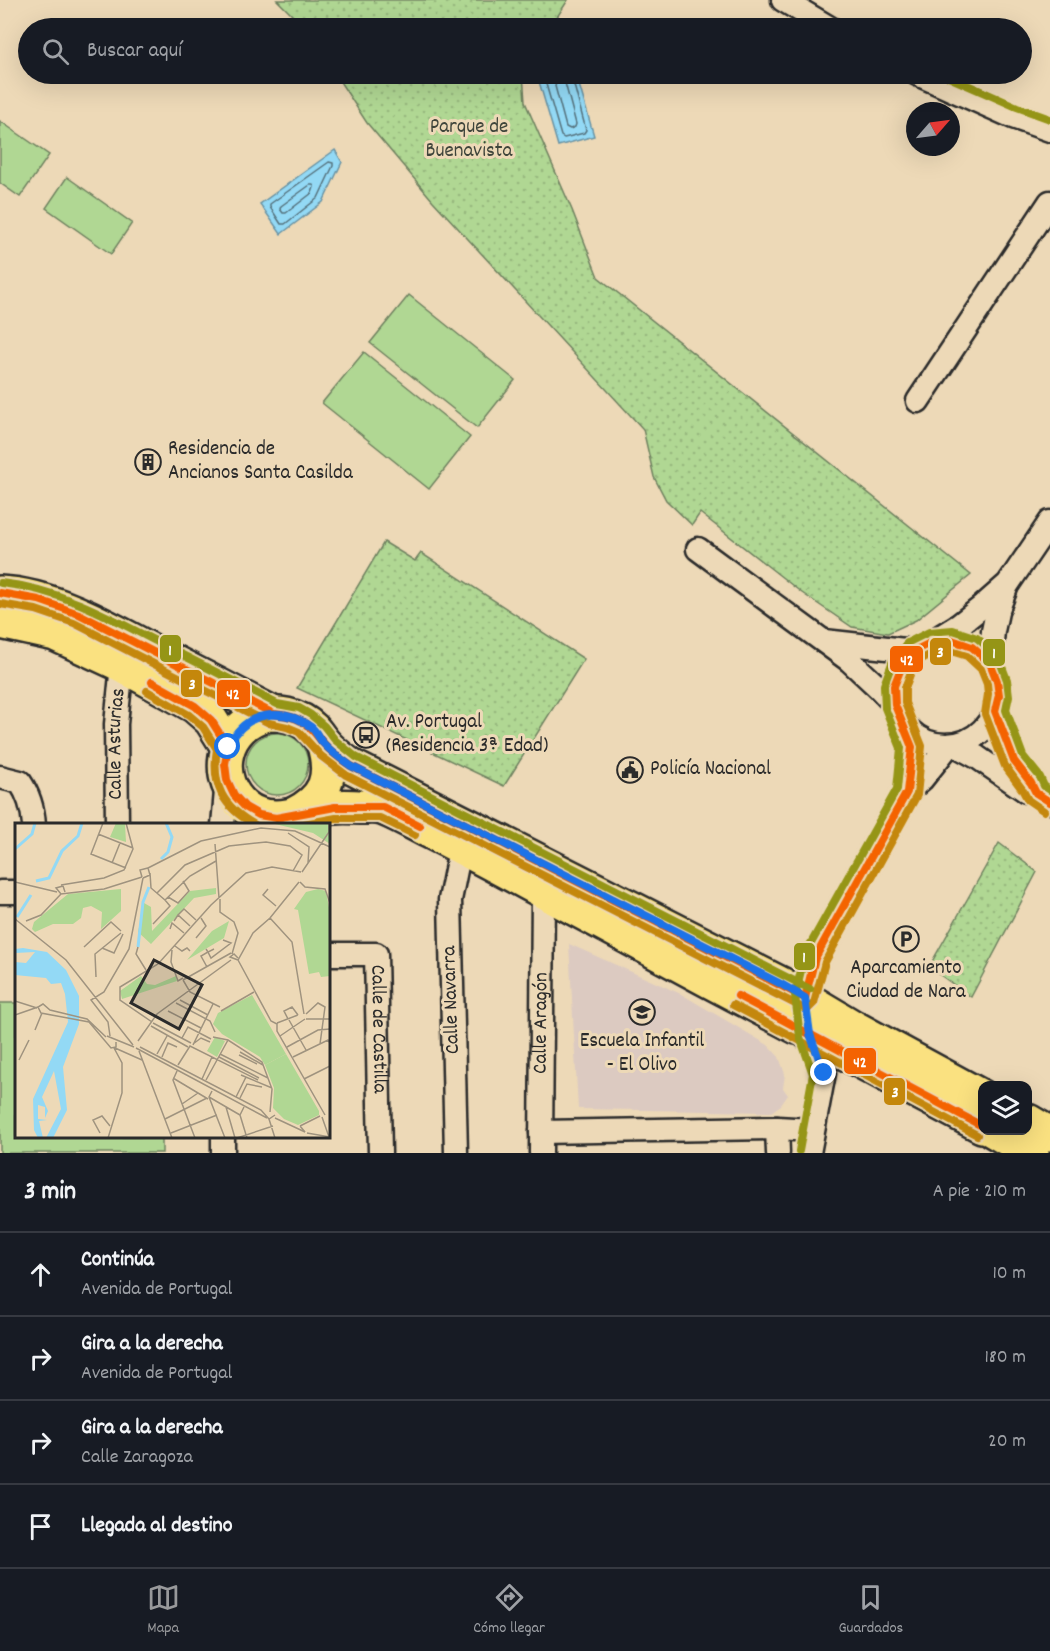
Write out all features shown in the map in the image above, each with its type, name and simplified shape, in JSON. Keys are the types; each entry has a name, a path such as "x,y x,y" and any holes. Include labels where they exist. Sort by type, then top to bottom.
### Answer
{"main road":[{"path":"0,592 17,593 95,621 274,714"},
{"path":"0,622 55,634 122,665 195,706 211,720 228,747"},
{"path":"978,1095 853,1027 804,1020 781,984 351,766 338,757 313,729 299,719 282,714 260,717 246,724 235,734 228,747 225,764 226,780 234,795 245,807 251,820 276,818 335,807 383,807 543,891 804,1020 856,1058 978,1123"},
{"path":"293,815 309,807 320,794 327,777 328,760 323,742"},
{"path":"1032,1123 1050,1134"},
{"path":"999,1135 1032,1153"}],"street":[{"path":"783,0 813,18"},
{"path":"939,84 1013,117 1050,130"},
{"path":"918,401 1050,202"},
{"path":"809,1153 824,1073 804,1020 815,958 907,792 922,779 952,745 977,735 995,711 999,695 997,681 990,663 997,612 1008,584 1050,522"},
{"path":"698,549 849,660 880,689 899,712 907,727 929,742 952,745 977,757 1026,790 1043,798"},
{"path":"907,792 912,747 899,712 894,686 903,663 923,647 967,619 1008,584"},
{"path":"823,641 923,647 952,640 972,647 990,663"},
{"name":"Calle Asturias","path":"117,823 116,724 122,665"},
{"path":"995,711 1014,761 1043,798"},
{"path":"0,777 20,782 31,803 34,823"},
{"path":"223,823 226,780"},
{"name":"Calle Navarra","path":"456,1153 450,900 458,860 465,849"},
{"name":"Calle Aragón","path":"541,1142 543,891"},
{"name":"Calle de Castilla","path":"330,954 376,954 380,1153"},
{"path":"824,1073 856,1058"},
{"path":"777,1128 778,1153"},
{"path":"541,1142 777,1128 812,1130"}],"shaded area":[{"name":"Escuela Infantil - El Olivo","path":"569,944 681,994 768,1045 779,1057 785,1074 783,1088 788,1095 781,1105 771,1112 578,1109"}],"green space":[{"path":"277,0 568,0 556,18 295,18"},
{"name":"Parque de Buenavista","path":"342,84 524,84 525,102 598,277 971,575 916,620 888,633 852,627 802,593 700,513 692,525 666,500 654,477 643,429 433,201 367,123"},
{"path":"0,121 49,155 20,197 0,183"},
{"path":"67,177 132,223 111,254 46,208"},
{"path":"409,295 515,380 477,428 370,343"},
{"path":"364,352 470,437 429,489 322,403"},
{"path":"384,542 415,561 421,553 584,659 504,786 297,688"},
{"path":"277,733 294,738 299,742 303,747 308,764 303,781 299,786 294,790 277,795 260,790 255,786 251,781 246,764 251,747 255,742 260,738"},
{"path":"999,843 1037,872 971,997 929,967"},
{"path":"0,1003 15,1003 15,1138 162,1138 162,1153 0,1153"}],"water":[{"path":"540,84 579,84 594,136 558,146"},
{"path":"335,150 342,162 323,202 281,234 260,204"}],"transit line":[{"name":"1","path":"965,84 1050,119"},
{"name":"1","path":"1,583 43,591 83,605 277,704 299,708 324,726 335,740 356,757 810,989"},
{"name":"42","path":"0,593 39,600 79,614 274,714 299,720 309,727 331,751 351,766 805,998 815,958 907,792 912,747 895,705 894,686 903,663 914,651 932,642 952,640 972,647 990,663 997,681 999,695 995,711 1014,761 1036,793 1050,802"},
{"name":"3","path":"0,604 36,610 74,623 269,723 299,732 321,756 346,775 803,1008 809,1008 814,1003 825,962 917,795 922,746 905,703 905,688 912,669 920,660 935,652 951,651 967,656 981,669 988,694 985,714 1005,766 1028,800 1044,811"},
{"name":"1","path":"799,1151 813,1074 800,1037 795,995 805,954 897,789 901,748 885,708 884,685 894,658 907,643 929,632 953,630 977,638 998,656 1007,680 1009,696 1006,710 1023,756 1040,777 1044,786 1050,790"},
{"name":"42","path":"152,682 195,706 211,720 228,747 225,764 227,780 234,795 245,807 259,815 276,818 335,807 383,807 420,826"},
{"name":"3","path":"147,691 189,715 203,727 217,749 216,774 222,794 235,811 252,823"},
{"name":"3","path":"309,823 336,818 380,818 415,835"},
{"name":"42","path":"738,996 978,1124"},
{"name":"3","path":"733,1005 977,1135"}],"place":[{"name":"Residencia de Ancianos Santa Casilda","path":"148,462"},
{"name":"Av. Portugal (Residencia 3ª Edad)","path":"366,735"},
{"name":"Policía Nacional","path":"630,770"},
{"name":"Aparcamiento Ciudad de Nara","path":"906,939"},
{"name":"Escuela Infantil - El Olivo","path":"642,1012"}],"route":[{"path":"228,747 235,734 246,724 260,717 282,714 299,719 313,729 338,757 351,766 805,998 810,1034 824,1073"}]}
